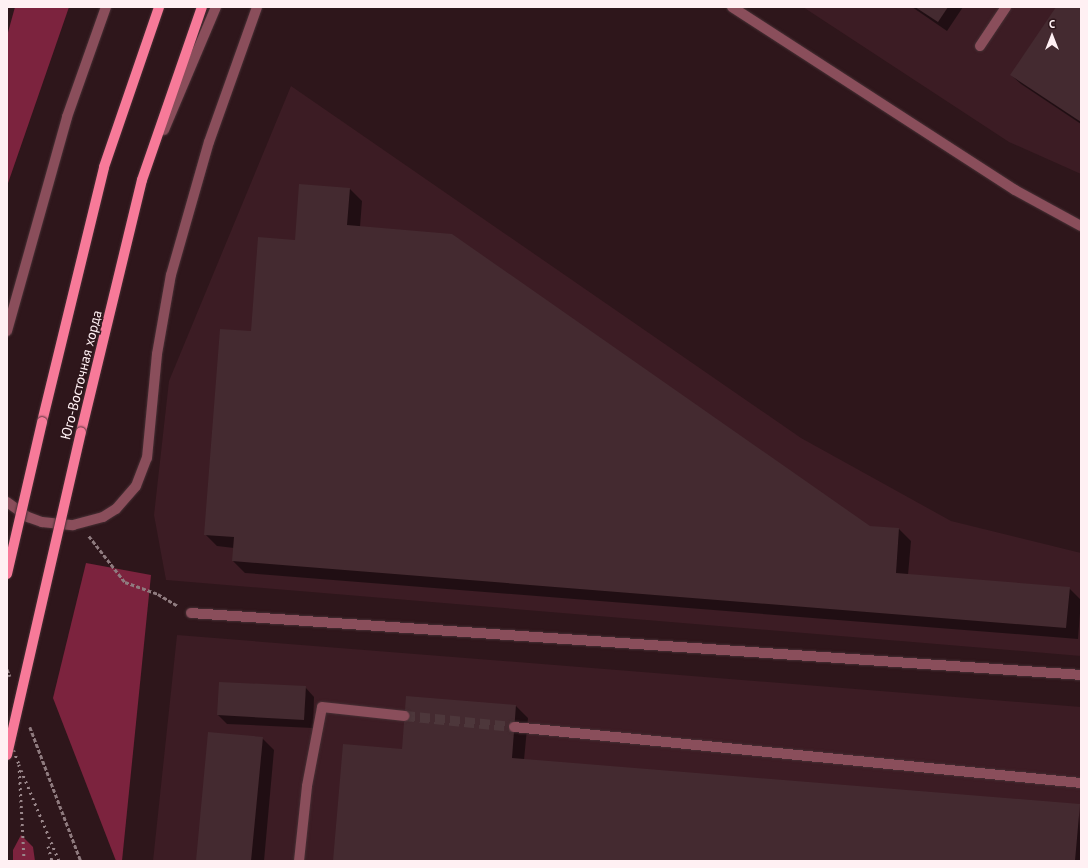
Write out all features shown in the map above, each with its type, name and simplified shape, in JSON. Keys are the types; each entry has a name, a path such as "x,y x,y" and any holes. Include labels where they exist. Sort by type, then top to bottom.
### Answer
{"main road":[{"name":"Юго-Восточная хорда","path":"7,574 104,167 159,7"},
{"name":"Юго-Восточная хорда","path":"7,755 81,432 142,180 202,7"}],"street":[{"path":"7,331 67,117 106,7"},
{"path":"142,180 216,7"},
{"path":"7,502 28,517 42,522 73,525 102,517 116,509 127,498 140,479 147,458 158,354 171,275 209,142 257,7"},
{"path":"732,7 1015,190 1081,226"},
{"path":"980,46 1006,7"},
{"path":"191,613 1081,676"},
{"path":"299,861 307,786 322,707 405,716"},
{"path":"514,727 1081,783"}],"path":[{"path":"92,540 125,582 158,594 191,613"},
{"path":"7,669 13,684"},
{"path":"27,721 81,861"}],"shaded area":[{"path":"15,7 69,7 7,186 7,36"},
{"path":"803,7 1081,7 1081,174 1009,142"},
{"path":"291,86 801,438 951,521 1081,553 1081,656 166,580 154,515 169,381"},
{"path":"86,563 151,575 122,861 116,861 53,698"},
{"path":"177,635 1081,707 1081,861 153,861"},
{"path":"21,835 33,847 35,861 13,861 13,850"}],"building":[{"path":"915,7 948,7 938,22"},
{"path":"1056,7 1081,7 1081,122 1010,75"},
{"path":"299,184 350,188 347,225 452,234 870,526 899,528 896,573 1070,587 1066,628 232,561 234,537 204,535 220,329 251,331 258,237 295,240"},
{"path":"219,682 306,686 304,720 217,715"},
{"path":"406,696 516,705 512,758 1080,804 1075,861 333,861 343,744 402,749"},
{"path":"208,732 263,737 251,861 196,861"}],"tunnel":[{"path":"405,716 514,727"}],"railway":[{"path":"7,733 19,764 24,861"},
{"path":"21,770 59,861"},
{"path":"48,846 52,861"}]}
